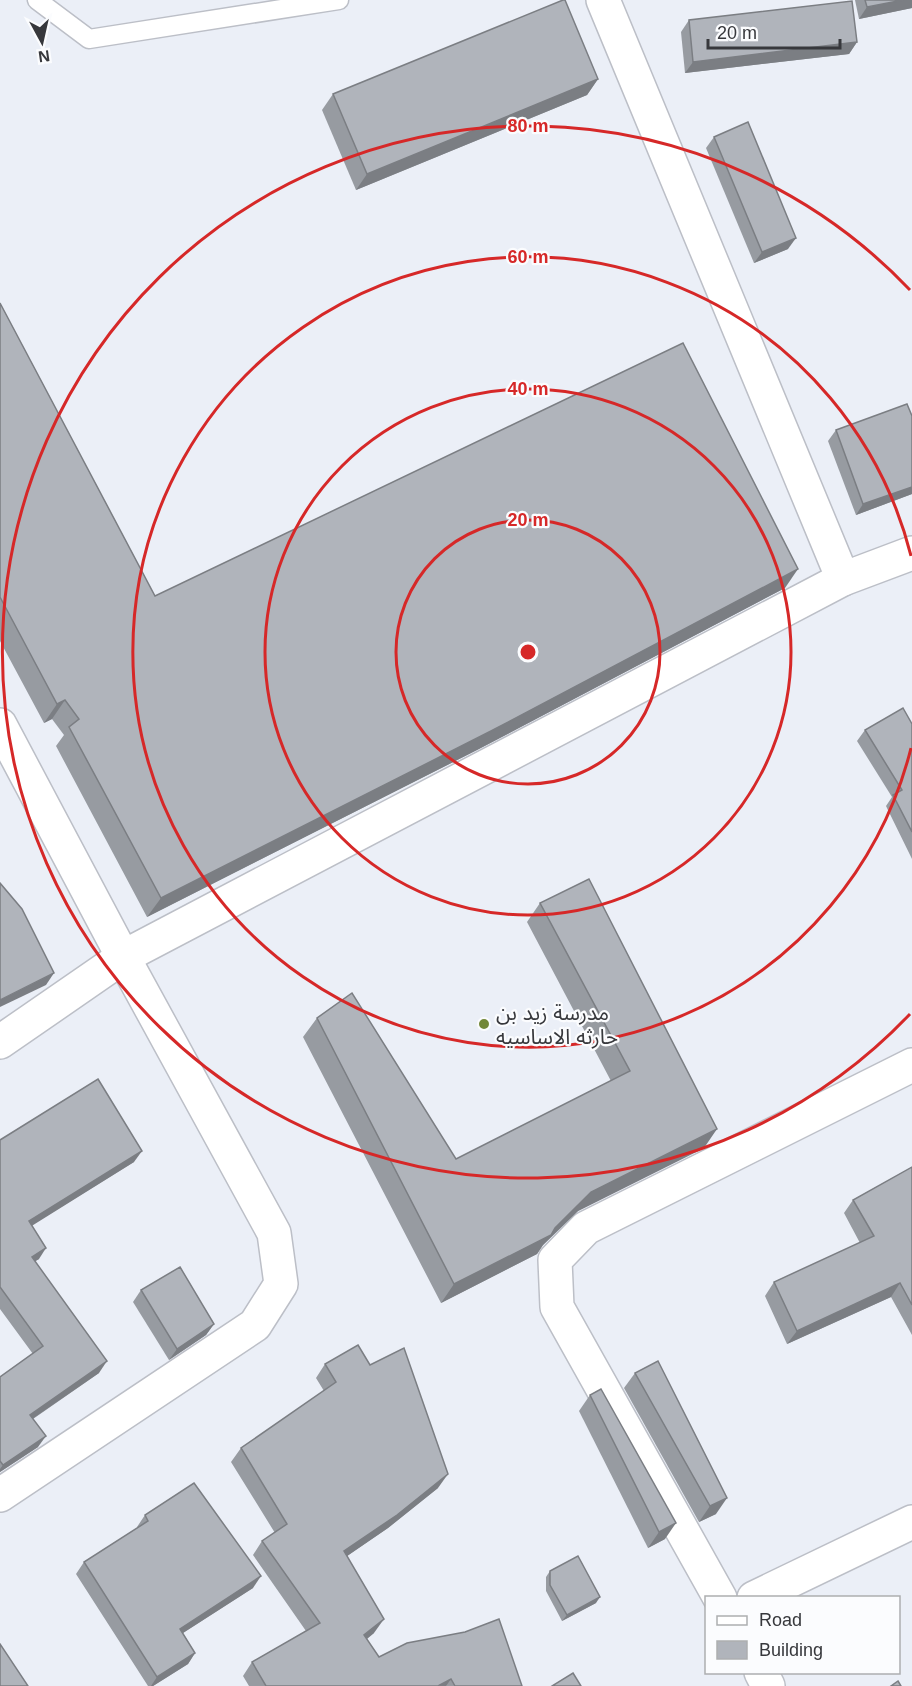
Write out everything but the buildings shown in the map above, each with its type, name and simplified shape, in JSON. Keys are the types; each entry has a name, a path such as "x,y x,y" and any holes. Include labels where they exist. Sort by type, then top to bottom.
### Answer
{"street":[{"path":"603,0 843,579"},
{"path":"0,1042 123,957 843,579 912,553"},
{"path":"0,725 123,957 274,1233 281,1284 255,1325 0,1496"},
{"path":"719,1596 557,1307 555,1260 586,1228 912,1065"},
{"path":"758,1596 912,1522"}],"lane":[{"path":"37,0 89,39 339,0"}],"place":[{"name":"مدرسة زيد بن حارثه الاساسيه","path":"484,1024"}]}
